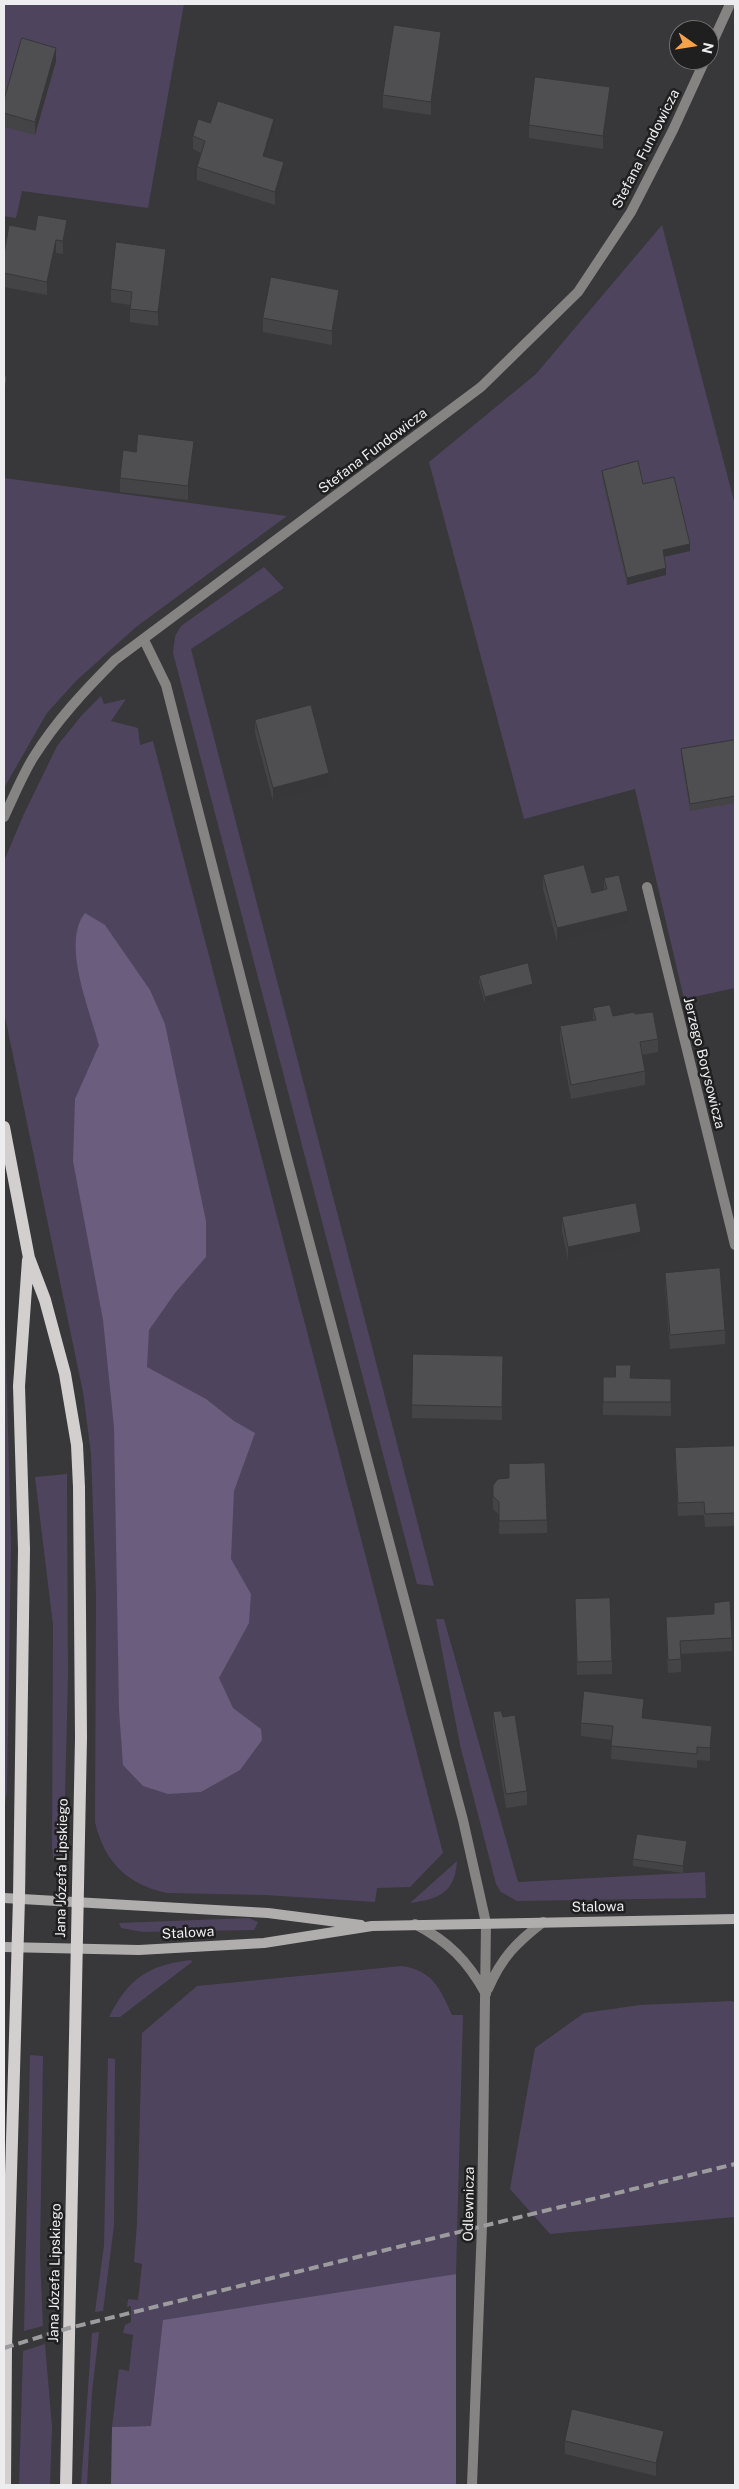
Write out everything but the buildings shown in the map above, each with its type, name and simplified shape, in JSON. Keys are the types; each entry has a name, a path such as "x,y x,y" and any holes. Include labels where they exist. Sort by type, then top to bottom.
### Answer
{"main road":[{"name":"Jana Józefa Lipskiego","path":"4,1127 29,1258 56,1336 72,1408 77,1454 81,1621 66,2485"},
{"name":"Jana Józefa Lipskiego","path":"5,2485 6,2347 19,1898 24,1549 19,1386 29,1258"}],"street":[{"path":"719,28 730,4"},
{"name":"Stefana Fundowicza","path":"4,817 32,759 77,699 115,660 481,387 578,292 631,212 673,130 700,70"},
{"name":"Odlewnicza","path":"144,640 166,684 283,1141 463,1820 486,1923 482,2226 472,2485"},
{"name":"Jerzego Borysowicza","path":"647,887 735,1245"},
{"name":"Stalowa","path":"4,1898 268,1912 372,1926"},
{"name":"Stalowa","path":"4,1947 139,1950 264,1943 372,1926 735,1919"},
{"path":"486,1995 498,1966 510,1949 543,1922"},
{"path":"415,1924 439,1937 460,1956 472,1970 486,1995"}],"shaded area":[{"path":"4,4 184,4 148,208 22,191 16,218 4,216"},
{"path":"662,225 735,505 735,988 684,999 635,789 524,819 429,462 536,374"},
{"path":"4,478 287,516 136,627 76,681 47,713 4,788"},
{"path":"264,567 284,588 191,649 434,1586 417,1584 173,653 175,636 181,626"},
{"path":"101,696 104,704 126,699 111,721 138,728 140,745 153,741 443,1853 410,1887 377,1888 375,1902 265,1895 167,1893 153,1889 140,1884 119,1869 104,1848 95,1822 96,1595 91,1454 83,1392 4,1012 4,861 23,816 57,746 82,715"},
{"path":"85,913 105,925 150,990 165,1024 206,1221 206,1257 175,1293 149,1330 147,1367 206,1399 234,1421 255,1433 234,1491 231,1559 251,1594 249,1623 219,1678 233,1708 261,1729 262,1740 240,1770 201,1792 168,1794 143,1786 123,1765 119,1710 114,1427 103,1320 73,1161 75,1099 99,1045 84,996 77,959 76,941 78,926"},
{"path":"4,1275 11,1545 7,1792 4,1810"},
{"path":"67,1474 68,1678 64,1836 62,1855 57,1861 53,1858 52,1847 53,1625 35,1477"},
{"path":"436,1619 444,1619 518,1882 705,1872 706,1898 517,1901 501,1892 496,1884 460,1745"},
{"path":"457,1861 453,1880 444,1893 429,1899 410,1903"},
{"path":"249,1918 258,1922 254,1930 143,1932 121,1928 119,1923"},
{"path":"191,1960 192,1962 120,2017 109,2017 124,1992 141,1976 163,1966"},
{"path":"402,1966 413,1968 428,1977 439,1989 452,2015 463,2015 456,2274 419,2281 151,2426 112,2427 119,2369 129,2371 133,2335 123,2333 125,2325 131,2322 131,2306 127,2307 128,2299 138,2300 142,2264 134,2262 137,2223 142,2033 197,1986"},
{"path":"732,2001 735,2003 735,2217 550,2234 510,2189 535,2048 584,2013 640,2005"},
{"path":"30,2055 43,2056 40,2257 43,2326 24,2331"},
{"path":"108,2058 115,2059 114,2226 103,2311 95,2312 104,2245"},
{"path":"456,2274 456,2485 111,2485 112,2427 151,2426 163,2320"},
{"path":"99,2332 92,2392 87,2485 81,2485 92,2333"},
{"path":"45,2344 52,2427 50,2485 19,2485 23,2351"}],"railway":[{"path":"4,2348 69,2328 735,2164"}]}
